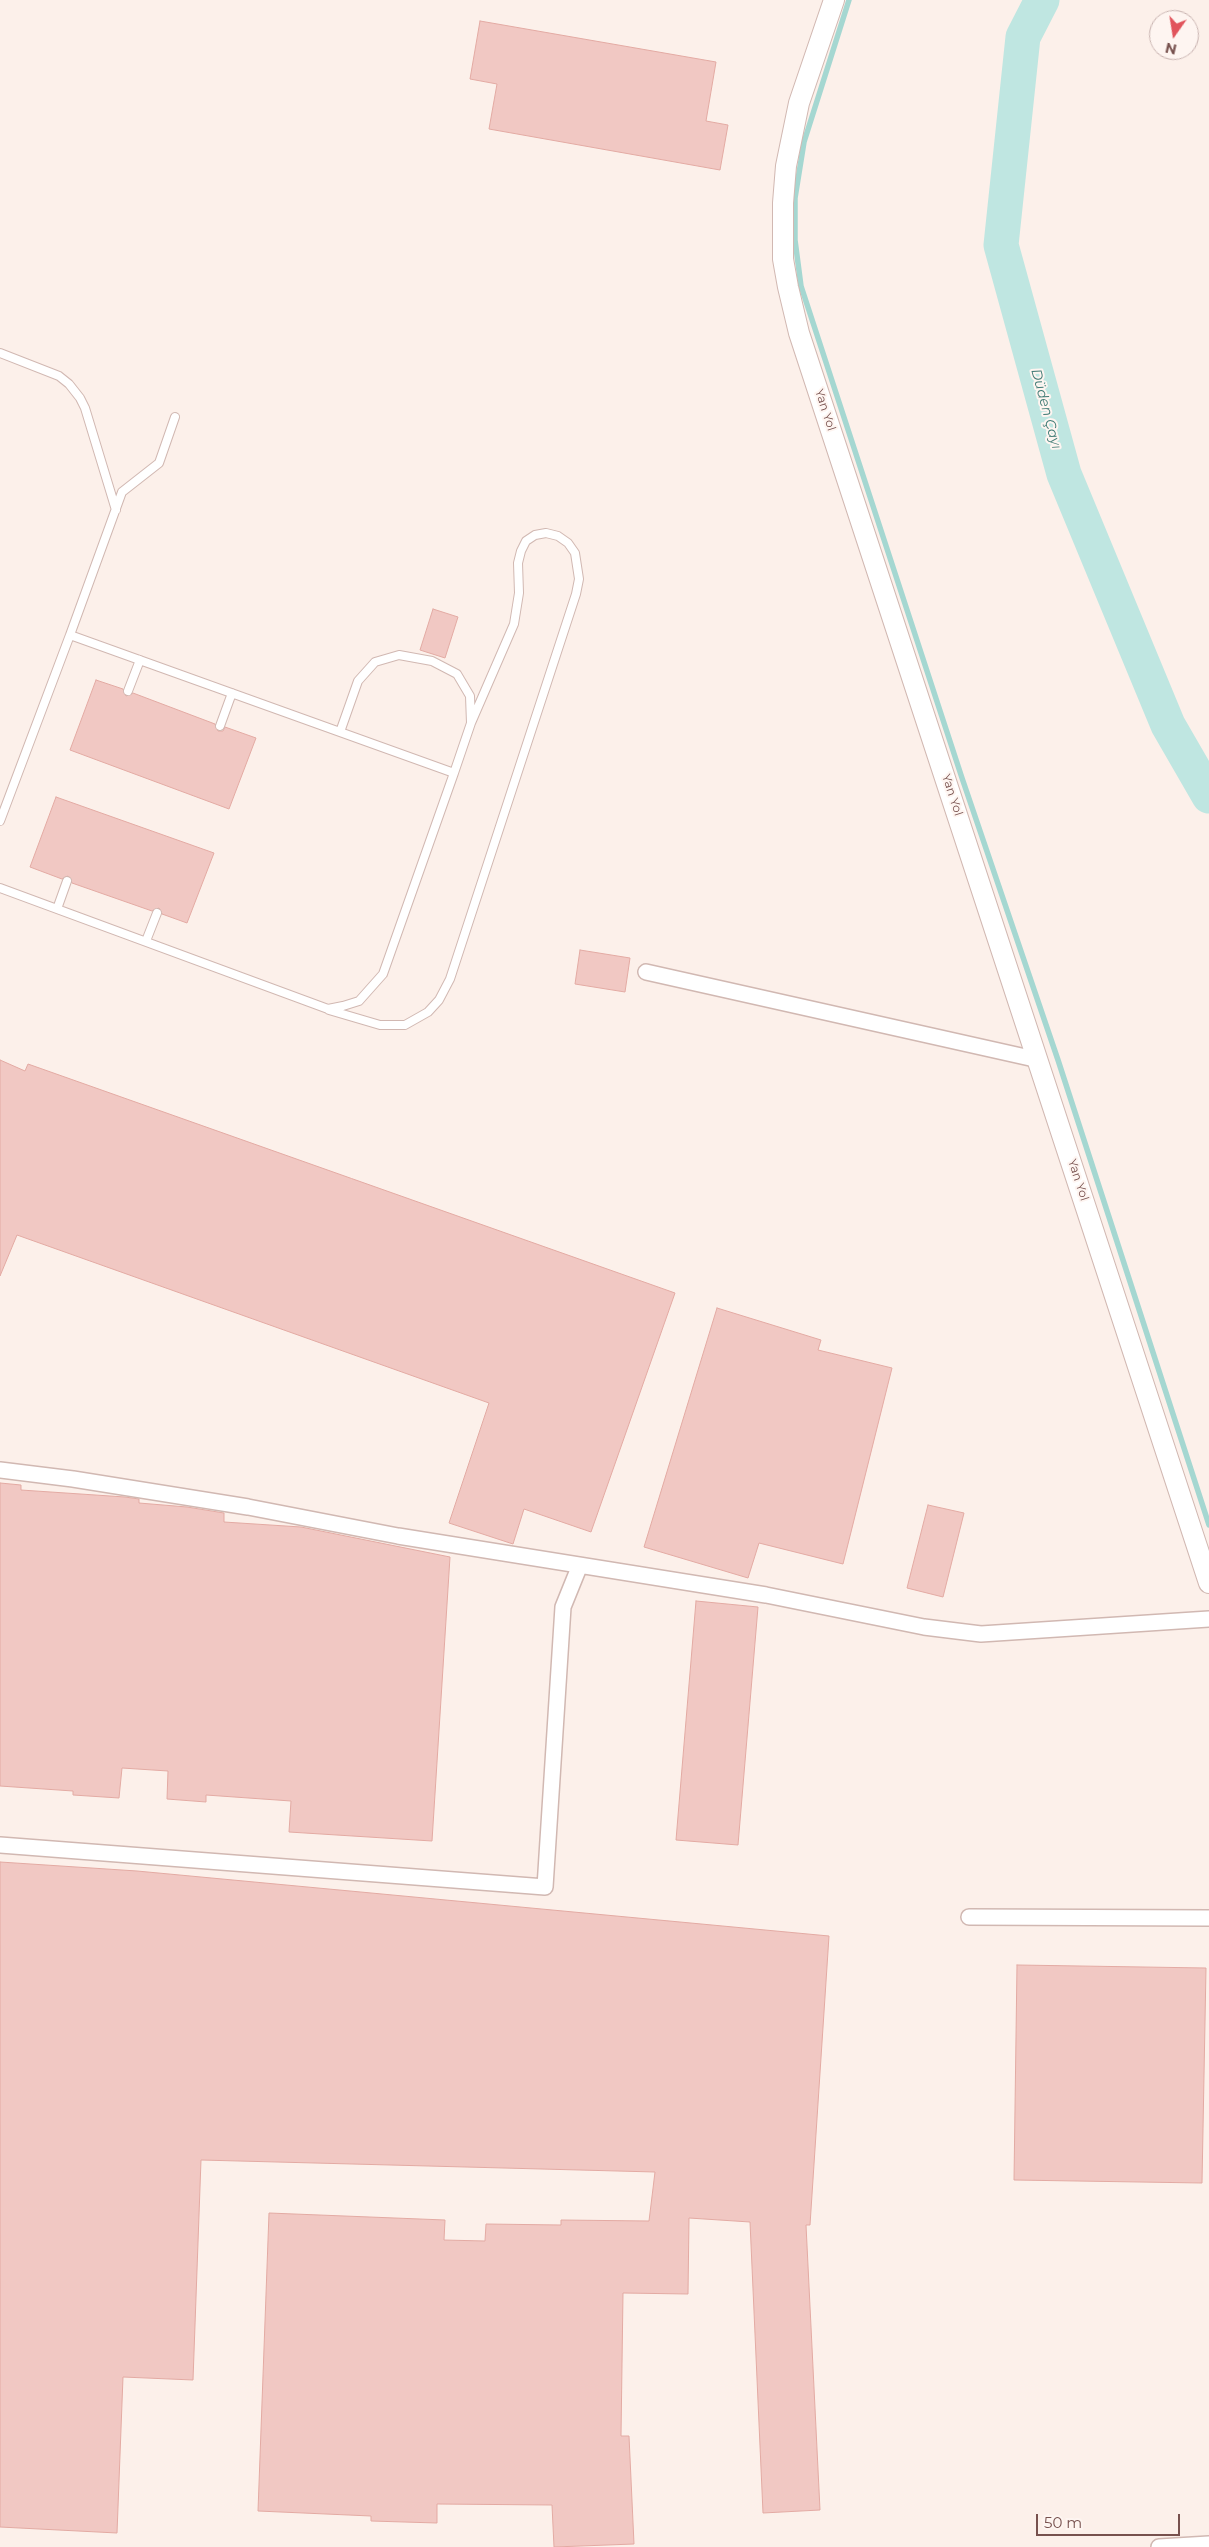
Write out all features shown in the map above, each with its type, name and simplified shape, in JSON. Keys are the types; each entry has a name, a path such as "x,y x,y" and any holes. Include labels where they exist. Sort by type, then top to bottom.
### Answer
{"street":[{"name":"Yan Yol","path":"834,0 800,103 786,166 783,203 783,259 788,288 799,333 1209,1582"},
{"path":"646,972 1039,1060"},
{"path":"0,1470 73,1479 248,1506 398,1536 766,1596 924,1627 981,1634 1209,1619"},
{"path":"0,1845 545,1887 563,1607 580,1565"},
{"path":"969,1917 1209,1918"},
{"path":"1159,2547 1209,2544"}],"lane":[{"path":"0,353 59,376 69,384 80,398 85,408 116,510"},
{"path":"0,821 122,492 159,463 175,417"},
{"path":"0,888 328,1009 380,1025 405,1025 428,1012 439,1000 450,979 576,594 579,579 575,553 568,543 558,536 546,533 535,535 526,541 521,551 518,563 519,593 514,624 471,723 383,974 359,1001 328,1009"},
{"path":"70,635 454,773"},
{"path":"340,732 358,681 375,662 399,655 432,661 457,674 470,696 471,723"},
{"path":"128,691 140,660"},
{"path":"220,726 232,693"},
{"path":"58,909 67,881"},
{"path":"146,941 157,913"}],"building":[{"path":"480,21 716,62 706,121 728,125 720,170 489,129 497,84 470,79"},
{"path":"433,609 458,617 445,658 420,650"},
{"path":"96,680 123,689 126,696 133,693 215,724 218,731 223,731 225,727 256,738 229,809 70,750"},
{"path":"56,797 214,853 187,923 162,914 159,908 152,911 72,883 68,876 62,879 30,867"},
{"path":"580,950 630,958 625,992 575,984"},
{"path":"0,1060 25,1071 28,1064 675,1293 591,1532 524,1509 513,1544 449,1523 489,1403 17,1235 0,1276"},
{"path":"717,1308 821,1340 818,1350 892,1368 843,1564 759,1543 748,1578 644,1547"},
{"path":"0,1483 21,1485 21,1490 139,1499 139,1503 187,1507 224,1513 224,1522 301,1527 450,1557 432,1841 289,1832 291,1801 206,1795 206,1802 167,1799 168,1771 122,1768 119,1798 73,1795 73,1791 0,1786"},
{"path":"928,1505 964,1513 943,1597 907,1588"},
{"path":"696,1601 758,1607 738,1845 676,1840"},
{"path":"0,1862 137,1871 829,1936 810,2225 806,2225 820,2510 763,2513 750,2222 689,2218 688,2294 623,2293 621,2436 629,2436 634,2544 554,2547 552,2505 437,2504 437,2523 371,2521 371,2516 258,2511 269,2213 445,2220 444,2240 485,2241 486,2224 561,2225 561,2220 649,2221 655,2172 201,2160 193,2380 123,2377 117,2533 0,2527"},
{"path":"1017,1965 1206,1968 1202,2183 1014,2180"}],"waterway":[{"path":"849,0 804,142 795,198 795,240 801,286 962,778 1058,1060 1209,1525"},
{"name":"Düden Çayı","path":"1042,0 1023,37 1001,245 1064,474 1168,725 1209,796"}]}
